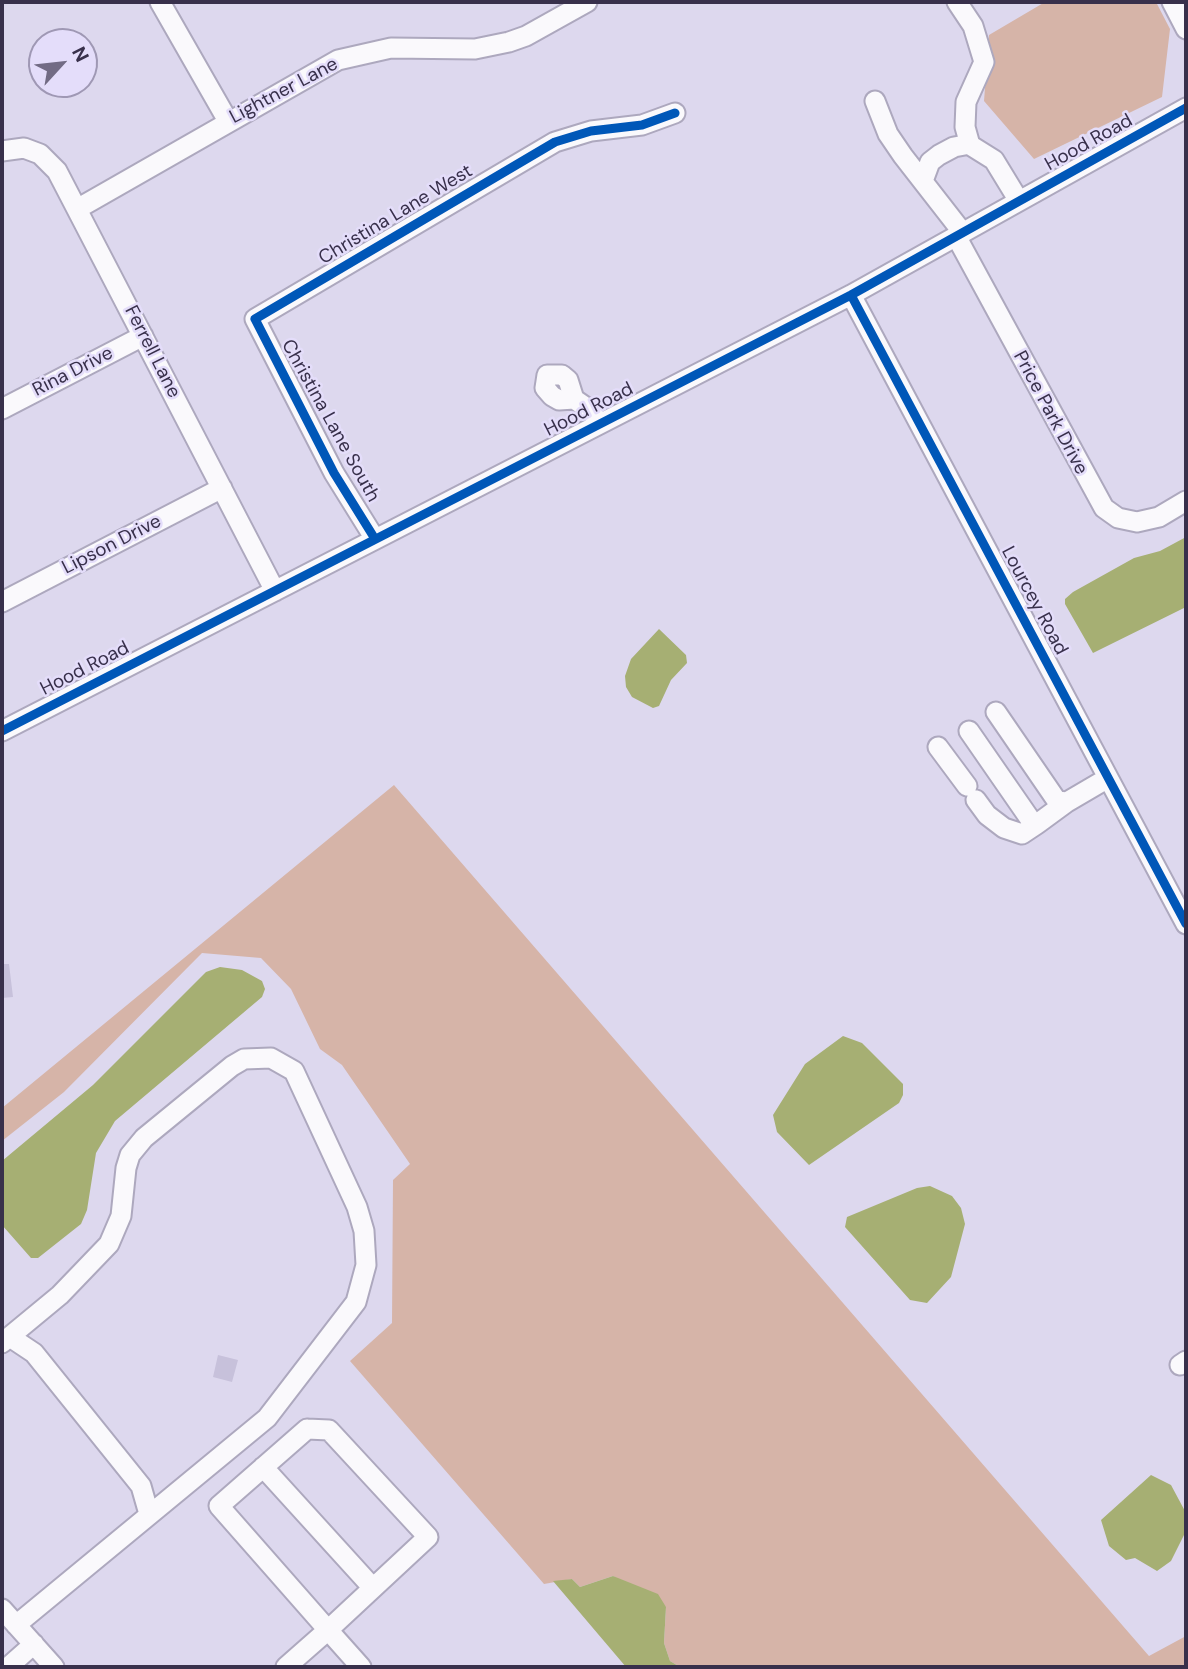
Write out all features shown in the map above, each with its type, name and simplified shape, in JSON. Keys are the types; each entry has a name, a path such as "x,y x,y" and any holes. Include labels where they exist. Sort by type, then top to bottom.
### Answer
{"street":[{"path":"160,2 228,121"},
{"name":"Lightner Lane","path":"77,209 338,60 391,48 475,49 509,42 526,36 587,2"},
{"path":"957,2 973,26 984,62 966,102 965,127 970,144 994,160 1019,201"},
{"path":"1172,2 1186,29"},
{"name":"Price Park Drive","path":"875,102 888,134 960,234 1104,508 1118,518 1137,522 1159,517 1186,501"},
{"name":"Hood Road","path":"2,731 851,295 1186,108"},
{"name":"Christina Lane West","path":"255,319 555,142 591,131 642,125 675,113"},
{"path":"923,181 930,162 954,146 970,144"},
{"name":"Ferrell Lane","path":"2,151 24,148 46,159 57,171 275,591"},
{"name":"Lourcey Road","path":"851,295 1186,924"},
{"name":"Christina Lane South","path":"255,319 334,473 375,539"},
{"name":"Rina Drive","path":"2,409 143,336"},
{"path":"574,399 590,410 600,424"},
{"name":"Lipson Drive","path":"2,602 222,488"},
{"path":"996,712 1057,801 1067,802"},
{"path":"969,731 1032,822 1037,824"},
{"path":"938,747 987,815 1004,828 1022,834 1067,802 1108,778"},
{"path":"16,1625 149,1514 195,1470 267,1418 356,1302 363,1282 366,1247 357,1207 294,1071 271,1058 244,1059 232,1066 144,1138 130,1155 125,1168 121,1216 109,1244 60,1295 6,1340 34,1353 141,1486 149,1514"},
{"path":"286,1667 328,1630 428,1537 329,1430 307,1429 219,1506 328,1630 360,1667"},
{"path":"263,1467 373,1588"},
{"path":"2,1609 54,1667"},
{"path":"8,1667 34,1644"}],"shaded area":[{"path":"1045,2 1156,2 1170,29 1162,97 1034,159 984,101 989,35"},
{"path":"1186,537 1186,607 1093,653 1065,604 1065,599 1134,558 1160,551"},
{"path":"659,629 686,655 687,663 671,680 659,706 653,708 632,697 626,687 625,676 631,659"},
{"path":"394,785 1149,1656 1186,1636 1186,1667 680,1667 670,1661 664,1643 666,1607 613,1576 580,1587 572,1579 544,1584 350,1361 392,1323 393,1180 410,1164 342,1065 320,1049 291,989 261,958 202,953 64,1092 2,1141 2,1108"},
{"path":"220,967 242,970 262,981 265,989 262,997 115,1121 96,1153 87,1210 81,1224 38,1258 31,1258 2,1225 2,1161 93,1085 206,972"},
{"path":"843,1036 862,1043 903,1084 903,1095 899,1103 809,1165 777,1132 773,1115 805,1064"},
{"path":"930,1186 952,1196 961,1208 965,1224 951,1277 927,1303 910,1300 845,1227 847,1217 917,1188"},
{"path":"1151,1475 1171,1485 1186,1513 1186,1531 1171,1561 1157,1571 1135,1558 1126,1560 1109,1546 1101,1520"},
{"path":"613,1576 658,1594 666,1607 664,1643 670,1661 680,1667 626,1667 553,1581 572,1579 580,1587"}],"building":[{"path":"2,964 9,964 13,997 2,998"},
{"path":"218,1355 238,1360 232,1382 213,1377"}],"cycle path":[{"path":"2,731 851,295 1186,108"},
{"path":"375,539 334,473 255,319 555,142 591,131 642,125 675,113"},
{"path":"851,295 1186,924"}]}
